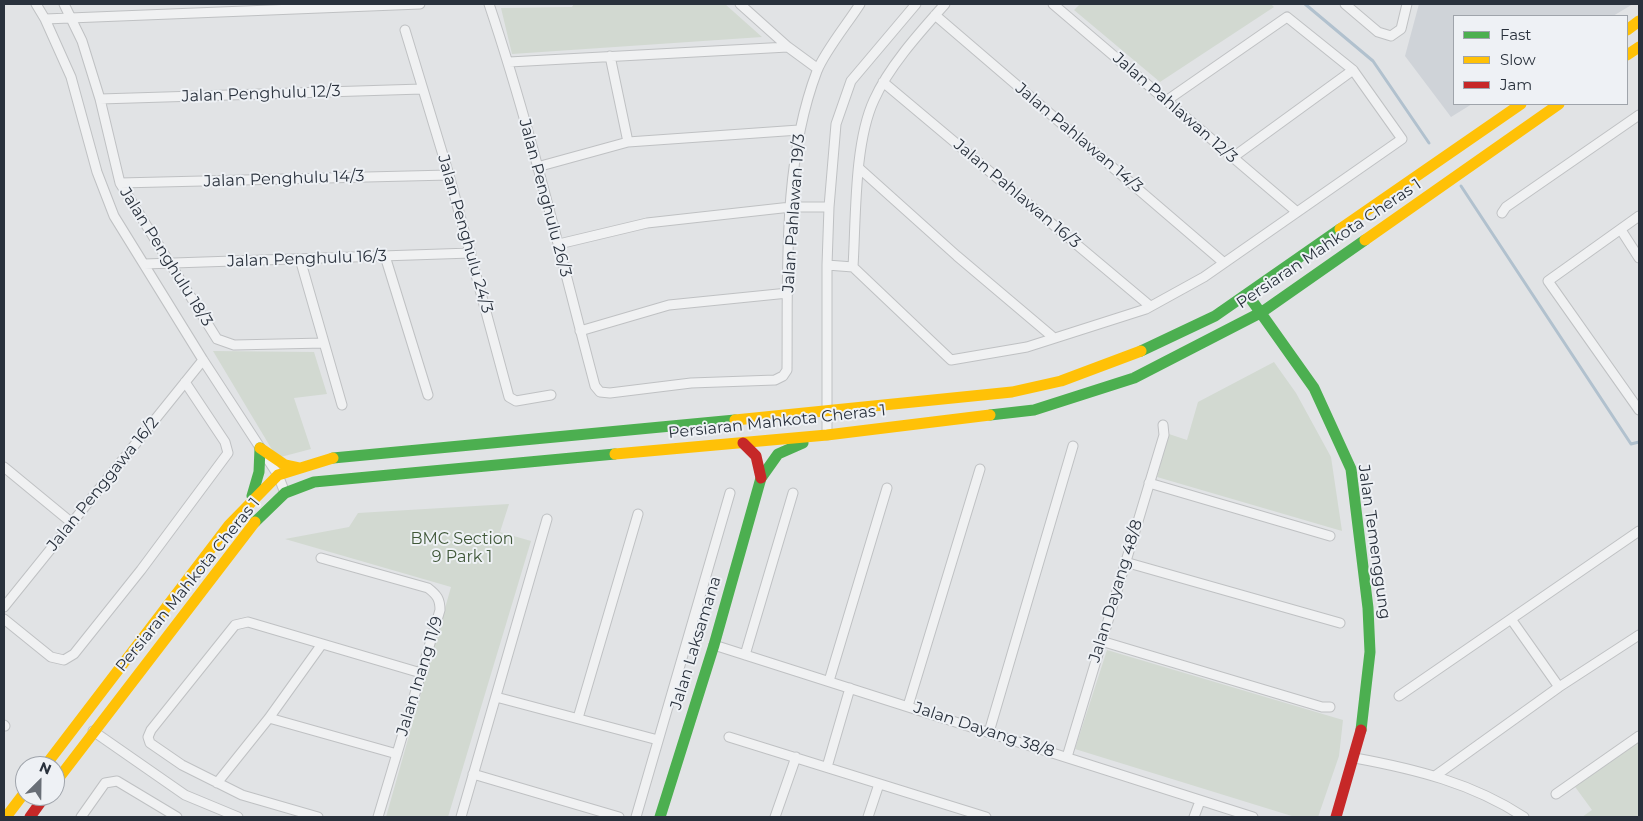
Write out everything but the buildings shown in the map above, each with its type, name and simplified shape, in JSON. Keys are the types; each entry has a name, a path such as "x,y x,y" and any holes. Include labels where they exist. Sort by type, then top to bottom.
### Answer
{"main road":[{"path":"1628,29 1639,21"},
{"path":"1628,54 1639,47"},
{"name":"Persiaran Mahkota Cheras 1","path":"53,756 229,525 278,475 332,458 826,412 1012,392 1061,381 1125,359 1214,316 1248,295 1520,105"},
{"name":"Persiaran Mahkota Cheras 1","path":"65,769 259,517 285,493 314,482 827,435 1034,410 1134,378 1262,312 1557,105"},
{"name":"Jalan Temenggung","path":"1248,295 1262,312 1314,388 1351,469 1368,608 1370,652 1360,738 1336,817"},
{"name":"Jalan Laksamana","path":"660,817 714,645 761,478 770,460 779,452 827,435"},
{"path":"743,443 756,456 761,478"},
{"path":"260,448 284,465 299,468"},
{"path":"248,505 259,481 261,467 260,448"},
{"path":"6,817 15,805"},
{"path":"30,817 38,806"}],"street":[{"path":"36,4 45,19 71,77 97,172 114,216 203,360 278,475 285,493"},
{"name":"Jalan Penghulu 18/3","path":"64,4 82,41 100,99 120,183 217,339 234,345 324,343"},
{"path":"45,19 165,8 420,4"},
{"name":"Jalan Penghulu 26/3","path":"489,4 509,62 559,244 595,386 600,392"},
{"path":"740,4 788,47 818,69"},
{"name":"Jalan Pahlawan 19/3","path":"600,392 610,393 691,383 775,380 783,376 787,370 791,207 799,130 818,69 860,4"},
{"path":"827,435 827,265 829,207 836,124 851,81 916,4"},
{"path":"853,266 860,151 867,117 883,82 945,4"},
{"name":"Jalan Pahlawan 12/3","path":"1053,4 1297,212"},
{"path":"1345,4 1378,32 1391,36 1401,29 1407,4"},
{"name":"Jalan Pahlawan 14/3","path":"935,15 1223,262"},
{"path":"827,265 853,266 951,360 1027,347 1150,306 1204,277 1402,138 1353,70 1287,17 1166,101"},
{"name":"Jalan Penghulu 24/3","path":"405,30 449,175 509,397 516,401 551,395"},
{"path":"509,62 788,47"},
{"path":"610,56 628,142"},
{"path":"1232,158 1353,70"},
{"name":"Jalan Pahlawan 16/3","path":"883,82 1150,306"},
{"name":"Jalan Penghulu 12/3","path":"100,99 422,88"},
{"path":"1502,213 1506,207 1639,115"},
{"path":"537,168 628,142 799,130"},
{"path":"860,169 957,256 1054,338"},
{"name":"Jalan Penghulu 14/3","path":"120,183 449,175"},
{"path":"559,244 647,223 791,207 829,207"},
{"path":"1639,216 1548,281 1639,410"},
{"path":"1621,230 1639,258"},
{"name":"Jalan Penghulu 16/3","path":"144,264 471,253"},
{"path":"385,256 428,395"},
{"path":"300,259 342,405"},
{"path":"580,331 669,305 788,293"},
{"name":"Jalan Penggawa 16/2","path":"4,607 203,360"},
{"path":"4,620 51,657 64,660 74,654 226,457 228,449 225,442 185,382"},
{"name":"Jalan Dayang 48/8","path":"1067,757 1164,435 1163,425"},
{"path":"989,732 1073,446"},
{"path":"908,706 980,469"},
{"path":"5,471 72,523"},
{"path":"1149,483 1330,536"},
{"path":"828,681 887,488"},
{"path":"636,817 730,493"},
{"path":"745,655 793,493"},
{"path":"578,718 638,514"},
{"path":"461,817 547,519"},
{"path":"1399,696 1639,531"},
{"name":"Jalan Inang 11/9","path":"321,558 428,588 437,595 440,610 378,817"},
{"path":"1125,562 1340,623"},
{"path":"1511,619 1559,687"},
{"path":"318,817 242,795 182,765 150,743 150,730 235,625 248,622 421,673"},
{"path":"1435,776 1559,687 1639,635"},
{"path":"1102,641 1330,707"},
{"path":"217,783 269,718 322,644"},
{"name":"Jalan Dayang 38/8","path":"714,645 1253,817"},
{"path":"827,767 850,688"},
{"path":"496,697 658,740"},
{"path":"269,718 397,754"},
{"path":"93,731 186,795 238,817"},
{"path":"1556,794 1639,736"},
{"path":"729,737 879,784 957,813 986,817"},
{"path":"776,817 796,757"},
{"path":"1355,758 1435,776 1486,794 1510,813 1524,817"},
{"path":"473,774 619,817"},
{"path":"81,817 105,783 117,781 177,817"},
{"path":"868,817 879,784"},
{"path":"1194,817 1200,801"}],"shaded area":[{"path":"1419,4 1633,4 1615,15 1453,15 1453,105 1470,105 1451,117 1405,56"}],"green space":[{"path":"574,4 725,4 762,37 512,54 501,8 572,7"},
{"path":"1080,4 1271,4 1274,7 1160,82 1074,10"},
{"path":"213,351 314,352 327,394 294,398 311,449 277,458"},
{"path":"1274,362 1296,393 1331,457 1342,531 1157,477 1169,434 1187,440 1198,402"},
{"name":"BMC Section 9 Park 1","path":"509,504 500,532 531,541 448,817 386,817 451,587 285,539 349,527 358,513"},
{"path":"1107,650 1343,720 1339,756 1318,817 1295,817 1075,749"},
{"path":"1639,738 1639,817 1582,817 1592,810 1573,784"}],"waterway":[{"path":"1305,4 1373,61 1429,143"},
{"path":"1461,186 1631,444 1639,442"}],"traffic: fast":[{"path":"1141,351 1215,316 1340,229"},
{"path":"990,415 1034,410 1134,378 1262,312 1365,240"},
{"path":"1248,295 1314,388 1351,469 1368,608 1370,652 1361,730"},
{"path":"333,458 735,420"},
{"path":"660,817 714,645 761,478 778,454 803,443"},
{"path":"252,496 259,472 260,448"},
{"path":"255,522 285,493 314,482 615,454"}],"traffic: slow":[{"path":"1628,29 1639,21"},
{"path":"1628,54 1639,47"},
{"path":"1340,229 1520,105"},
{"path":"1365,240 1558,105"},
{"path":"735,420 1012,392 1061,381 1141,351"},
{"path":"615,454 827,435 990,415"},
{"path":"260,448 285,465 299,468"},
{"path":"53,756 229,525 278,475 333,458"},
{"path":"65,770 255,522"},
{"path":"6,817 15,805"}],"traffic: jam":[{"path":"743,443 756,456 761,478"},
{"path":"1336,817 1361,730"},
{"path":"30,817 38,806"}]}
